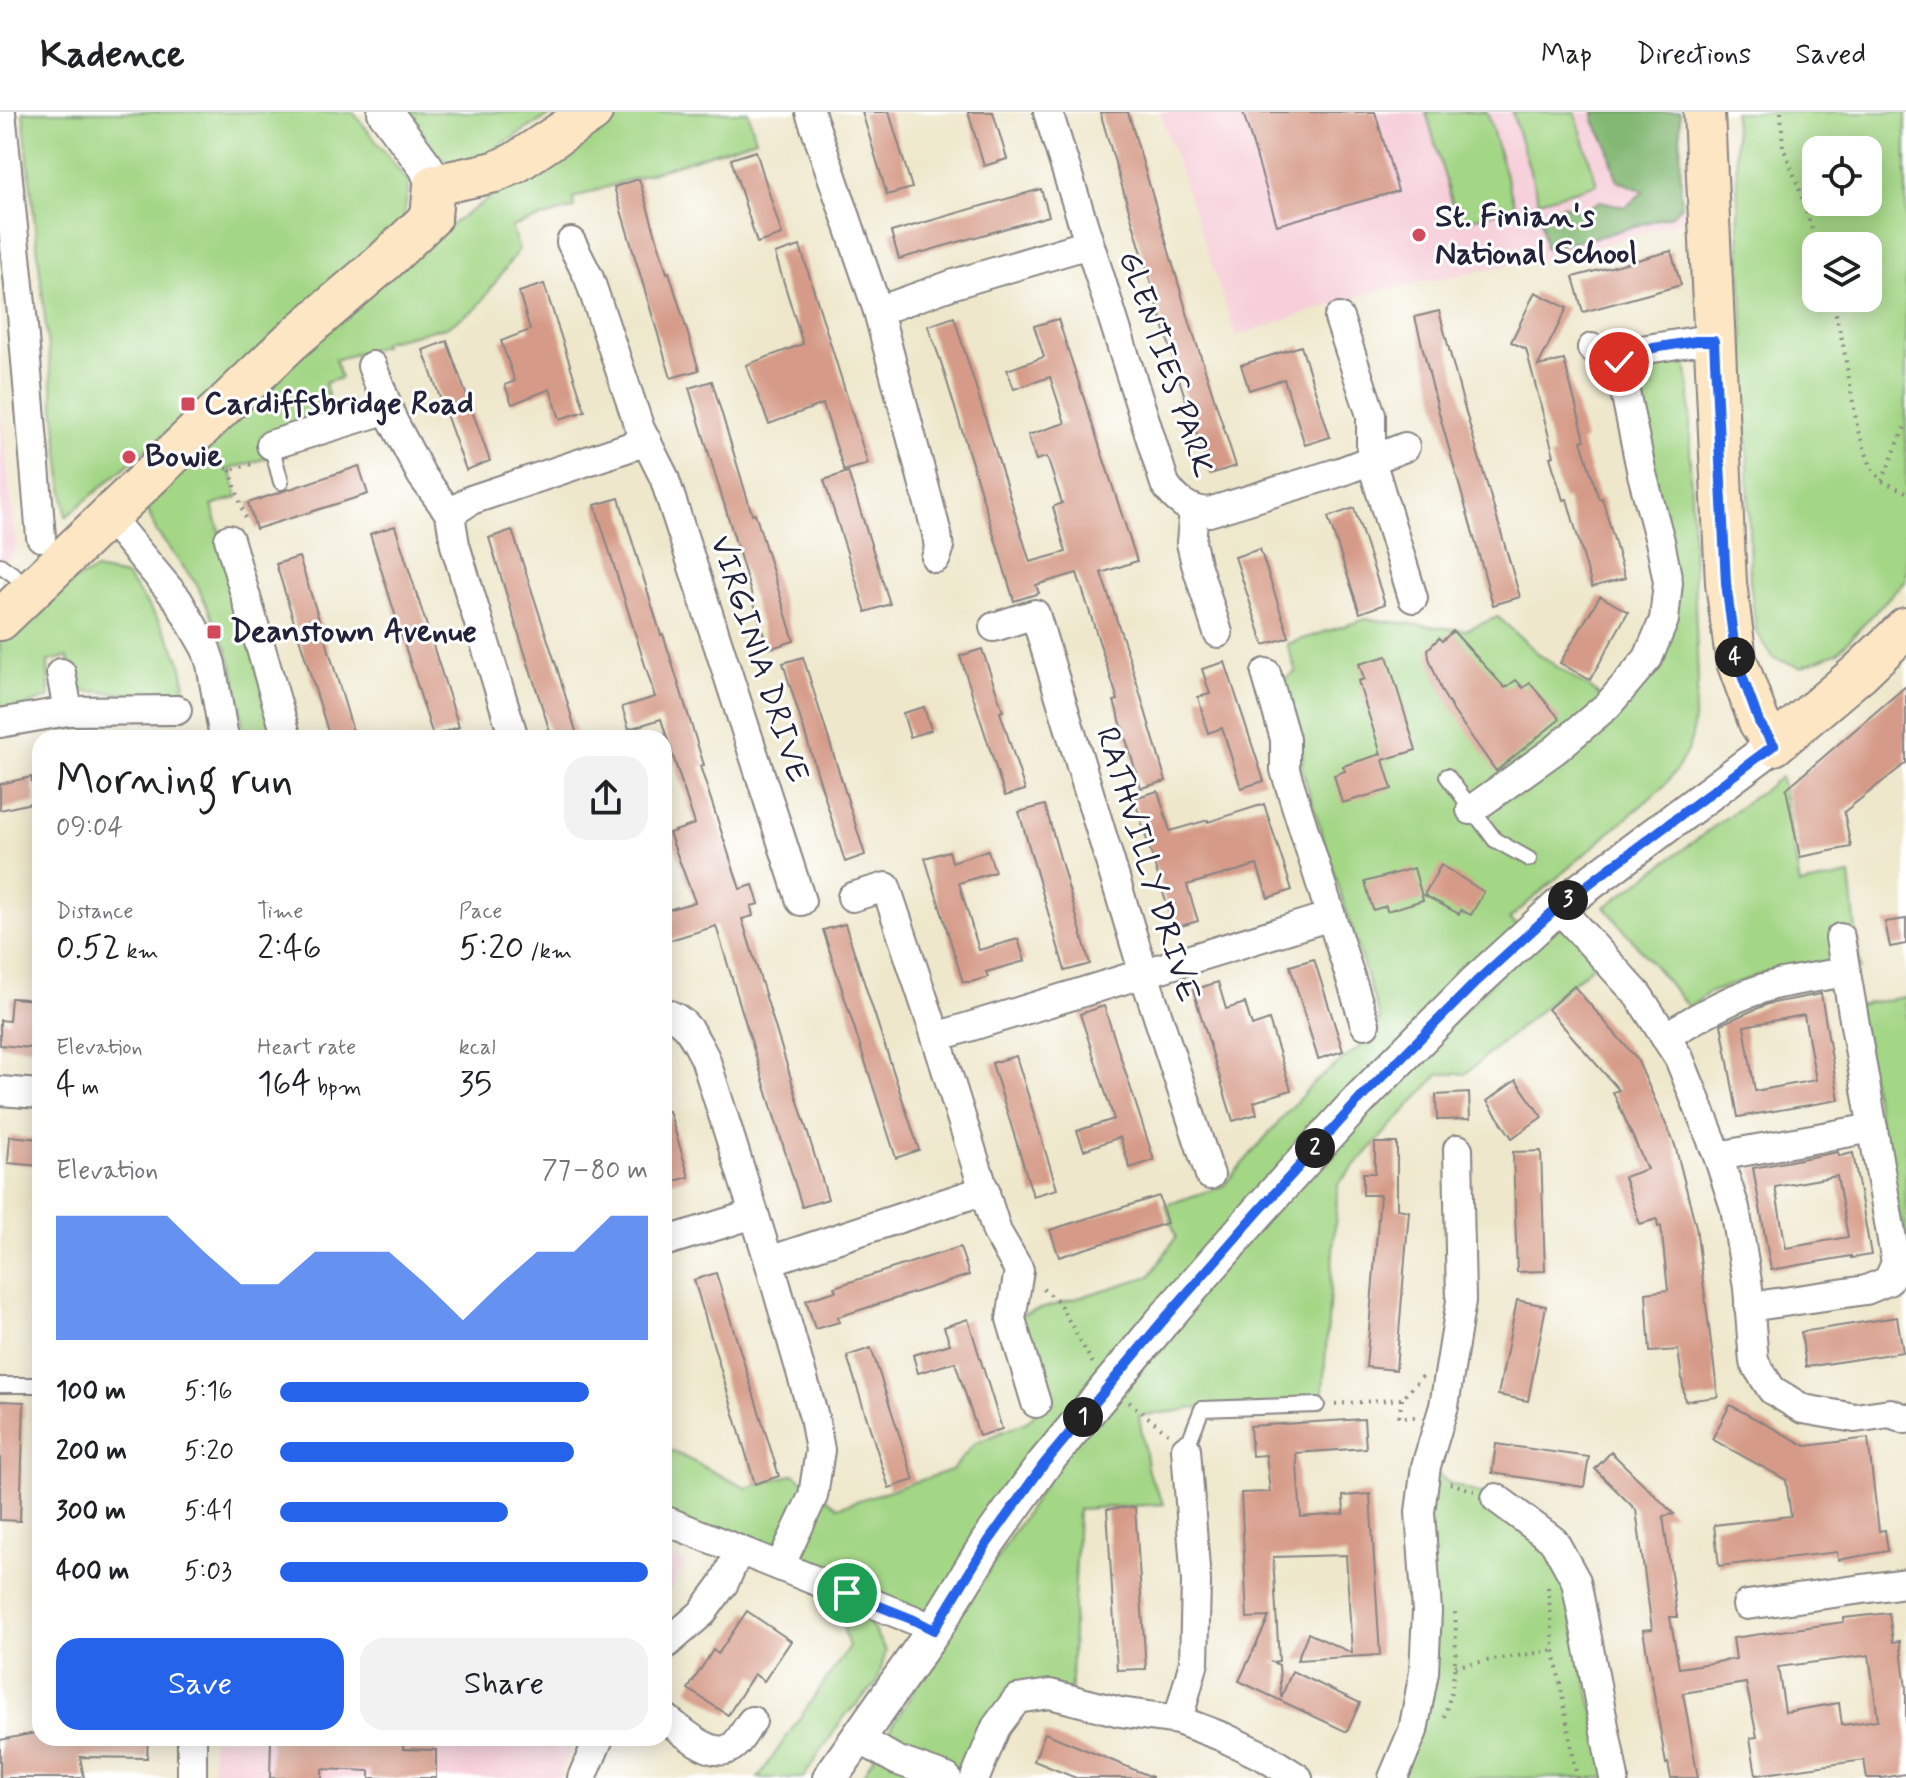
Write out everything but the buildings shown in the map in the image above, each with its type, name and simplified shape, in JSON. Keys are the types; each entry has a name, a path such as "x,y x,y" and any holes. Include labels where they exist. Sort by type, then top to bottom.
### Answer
{"main road":[{"path":"0,620 290,342 385,261 431,217 434,185 495,172 515,163 592,112"},
{"path":"1704,112 1726,583 1736,659 1759,722 1774,745 1859,673 1906,628"}],"street":[{"path":"1,112 11,317 41,537"},
{"path":"385,112 426,167 434,185"},
{"path":"810,112 878,311 937,534 939,549 936,558"},
{"name":"GLENTIES PARK","path":"1048,112 1165,484 1174,497 1194,509 1209,512 1340,472 1405,447"},
{"name":"VIRGINIA DRIVE","path":"571,242 589,278 640,429 664,477 801,901"},
{"path":"878,311 954,284 1089,244"},
{"path":"1339,318 1371,415 1371,460 1413,598"},
{"path":"1619,362 1629,352 1714,341"},
{"path":"1592,348 1619,362"},
{"path":"1471,810 1555,750 1608,705 1648,658 1664,620 1668,582 1619,362"},
{"path":"372,366 388,409 422,476 450,514 455,545 512,730"},
{"path":"271,445 388,409"},
{"path":"450,514 471,500 647,441"},
{"path":"1194,509 1191,543 1218,633"},
{"path":"108,516 178,600 206,649 223,730"},
{"path":"229,539 285,730"},
{"name":"RATHVILLY DRIVE","path":"994,627 1035,614 1144,974 1210,1175"},
{"path":"61,673 68,711"},
{"path":"1266,673 1285,739 1285,770 1365,1024"},
{"path":"0,723 68,711 177,710"},
{"path":"830,1778 934,1630 988,1542 1044,1464 1109,1384 1359,1100 1476,982 1558,907 1774,745"},
{"path":"852,897 886,887 997,1232 1019,1270 1011,1319 1036,1403"},
{"path":"1558,907 1638,995 1679,1058 1735,1208 1754,1362 1772,1390 1803,1409 1855,1418 1898,1416"},
{"path":"936,1037 1331,916"},
{"path":"1749,1307 1866,1290 1888,1281 1896,1263 1840,938"},
{"path":"1665,1037 1734,998 1777,984 1846,972"},
{"path":"672,1015 689,1028 705,1058 814,1417 820,1450 813,1496 780,1566"},
{"path":"0,1091 32,1093"},
{"path":"1718,1156 1873,1128"},
{"path":"1393,1778 1413,1731 1424,1672 1427,1611 1420,1512 1426,1466 1444,1406 1461,1301 1458,1149"},
{"path":"769,1261 985,1190"},
{"path":"672,1240 754,1214"},
{"path":"1178,1720 1194,1662 1196,1582 1186,1449"},
{"path":"1496,1498 1554,1541 1576,1581 1614,1778"},
{"path":"672,1523 934,1630"},
{"path":"672,1639 702,1613 724,1583 739,1550"},
{"path":"1747,1605 1906,1583"},
{"path":"975,1778 996,1727 1017,1699 1050,1694 1120,1712 1178,1720 1223,1737 1260,1767 1298,1778"},
{"path":"672,1723 706,1748 719,1751 732,1747 752,1721"},
{"path":"858,1738 896,1760 947,1778"},
{"path":"192,1746 192,1778"},
{"path":"582,1778 596,1746"}],"lane":[{"path":"271,445 281,482"},
{"path":"0,565 33,588"},
{"path":"1447,776 1495,840 1529,859"},
{"path":"0,1385 32,1385"},
{"path":"1186,1449 1202,1409 1317,1405"}],"path":[{"path":"1781,112 1783,147 1813,232"},
{"path":"1835,312 1858,431 1872,469 1882,481 1906,492"},
{"path":"1882,481 1906,424"},
{"path":"229,539 245,518 230,470"},
{"path":"1019,1270 1058,1301 1094,1366 1109,1384 1186,1449"},
{"path":"1317,1405 1402,1399 1455,1337"},
{"path":"1544,1533 1554,1650 1577,1778"},
{"path":"1455,1666 1554,1650"}],"shaded area":[{"name":"St. Finian's National School","path":"1160,112 1680,112 1681,206 1691,218 1581,251 1372,292 1236,336"},
{"path":"0,406 16,549 0,567"},
{"path":"672,1557 686,1563 672,1586"},
{"path":"212,1746 573,1746 562,1765 561,1778 212,1778"}],"green space":[{"path":"23,112 353,112 409,183 403,221 189,413 66,517"},
{"path":"399,112 555,112 477,159 452,163 440,159"},
{"path":"617,112 748,112 756,139 573,198 574,208 511,227 519,249 477,308 446,327 383,342 383,346 335,360 341,378 325,383 333,415 270,457 230,469 238,497 212,506 281,730 243,730 227,649 197,585 156,531 147,508 170,468 438,234"},
{"path":"1426,112 1487,112 1515,207 1458,223"},
{"path":"1512,112 1575,112 1597,184 1539,201"},
{"path":"1594,112 1680,112 1681,206 1672,215 1605,235 1545,248 1541,219 1563,205 1582,211 1600,201 1626,207 1644,191 1617,180 1607,144 1594,121"},
{"path":"1734,112 1906,112 1906,579 1838,652 1801,667 1773,658 1756,631 1750,581 1747,414"},
{"path":"1640,356 1678,356 1686,365 1690,390 1698,681 1688,749 1664,786 1509,919 1531,936 1164,1324 928,1626 672,1523 672,1451 746,1488 794,1474 838,1507 952,1470 974,1444 1028,1421 1039,1409 1011,1318 1150,1276 1176,1237 1166,1205 1223,1186 1312,1084 1358,1048 1380,1019 1301,767 1303,757 1282,692 1285,680 1296,672 1287,644 1366,619 1465,630 1498,617 1541,656 1610,702 1665,621 1631,367"},
{"path":"95,570 126,576 144,600 173,646 184,676 184,690 172,696 84,691 72,676 68,657 48,661 49,698 6,711 0,706 0,639 66,585"},
{"path":"1781,777 1800,885 1850,875 1860,969 1842,958 1773,970 1708,993 1689,1008 1605,907"},
{"path":"1560,910 1603,957 1465,1074 1439,1074 1338,1184 1322,1404 1188,1408 1139,1416 1148,1472 1164,1504 1078,1509 1070,1705 1013,1711 975,1778 861,1778 941,1645 1109,1384"},
{"path":"1906,997 1906,1252 1856,1005"},
{"path":"1426,1466 1451,1484 1496,1499 1554,1541 1609,1778 1393,1778 1414,1731"},
{"path":"832,1588 869,1622 886,1651 877,1683 844,1717 803,1778 758,1778 849,1647"}],"place":[{"name":"St. Finian's National School","path":"1419,235"},
{"name":"Cardiffsbridge Road","path":"188,404"},
{"name":"Bowie","path":"129,457"},
{"name":"Deanstown Avenue","path":"214,632"}],"route":[{"path":"847,1593 934,1630 988,1542 1044,1464 1161,1323 1359,1100 1476,982 1558,907 1774,745 1759,722 1736,659 1726,583 1714,341 1629,352 1619,362"}]}
